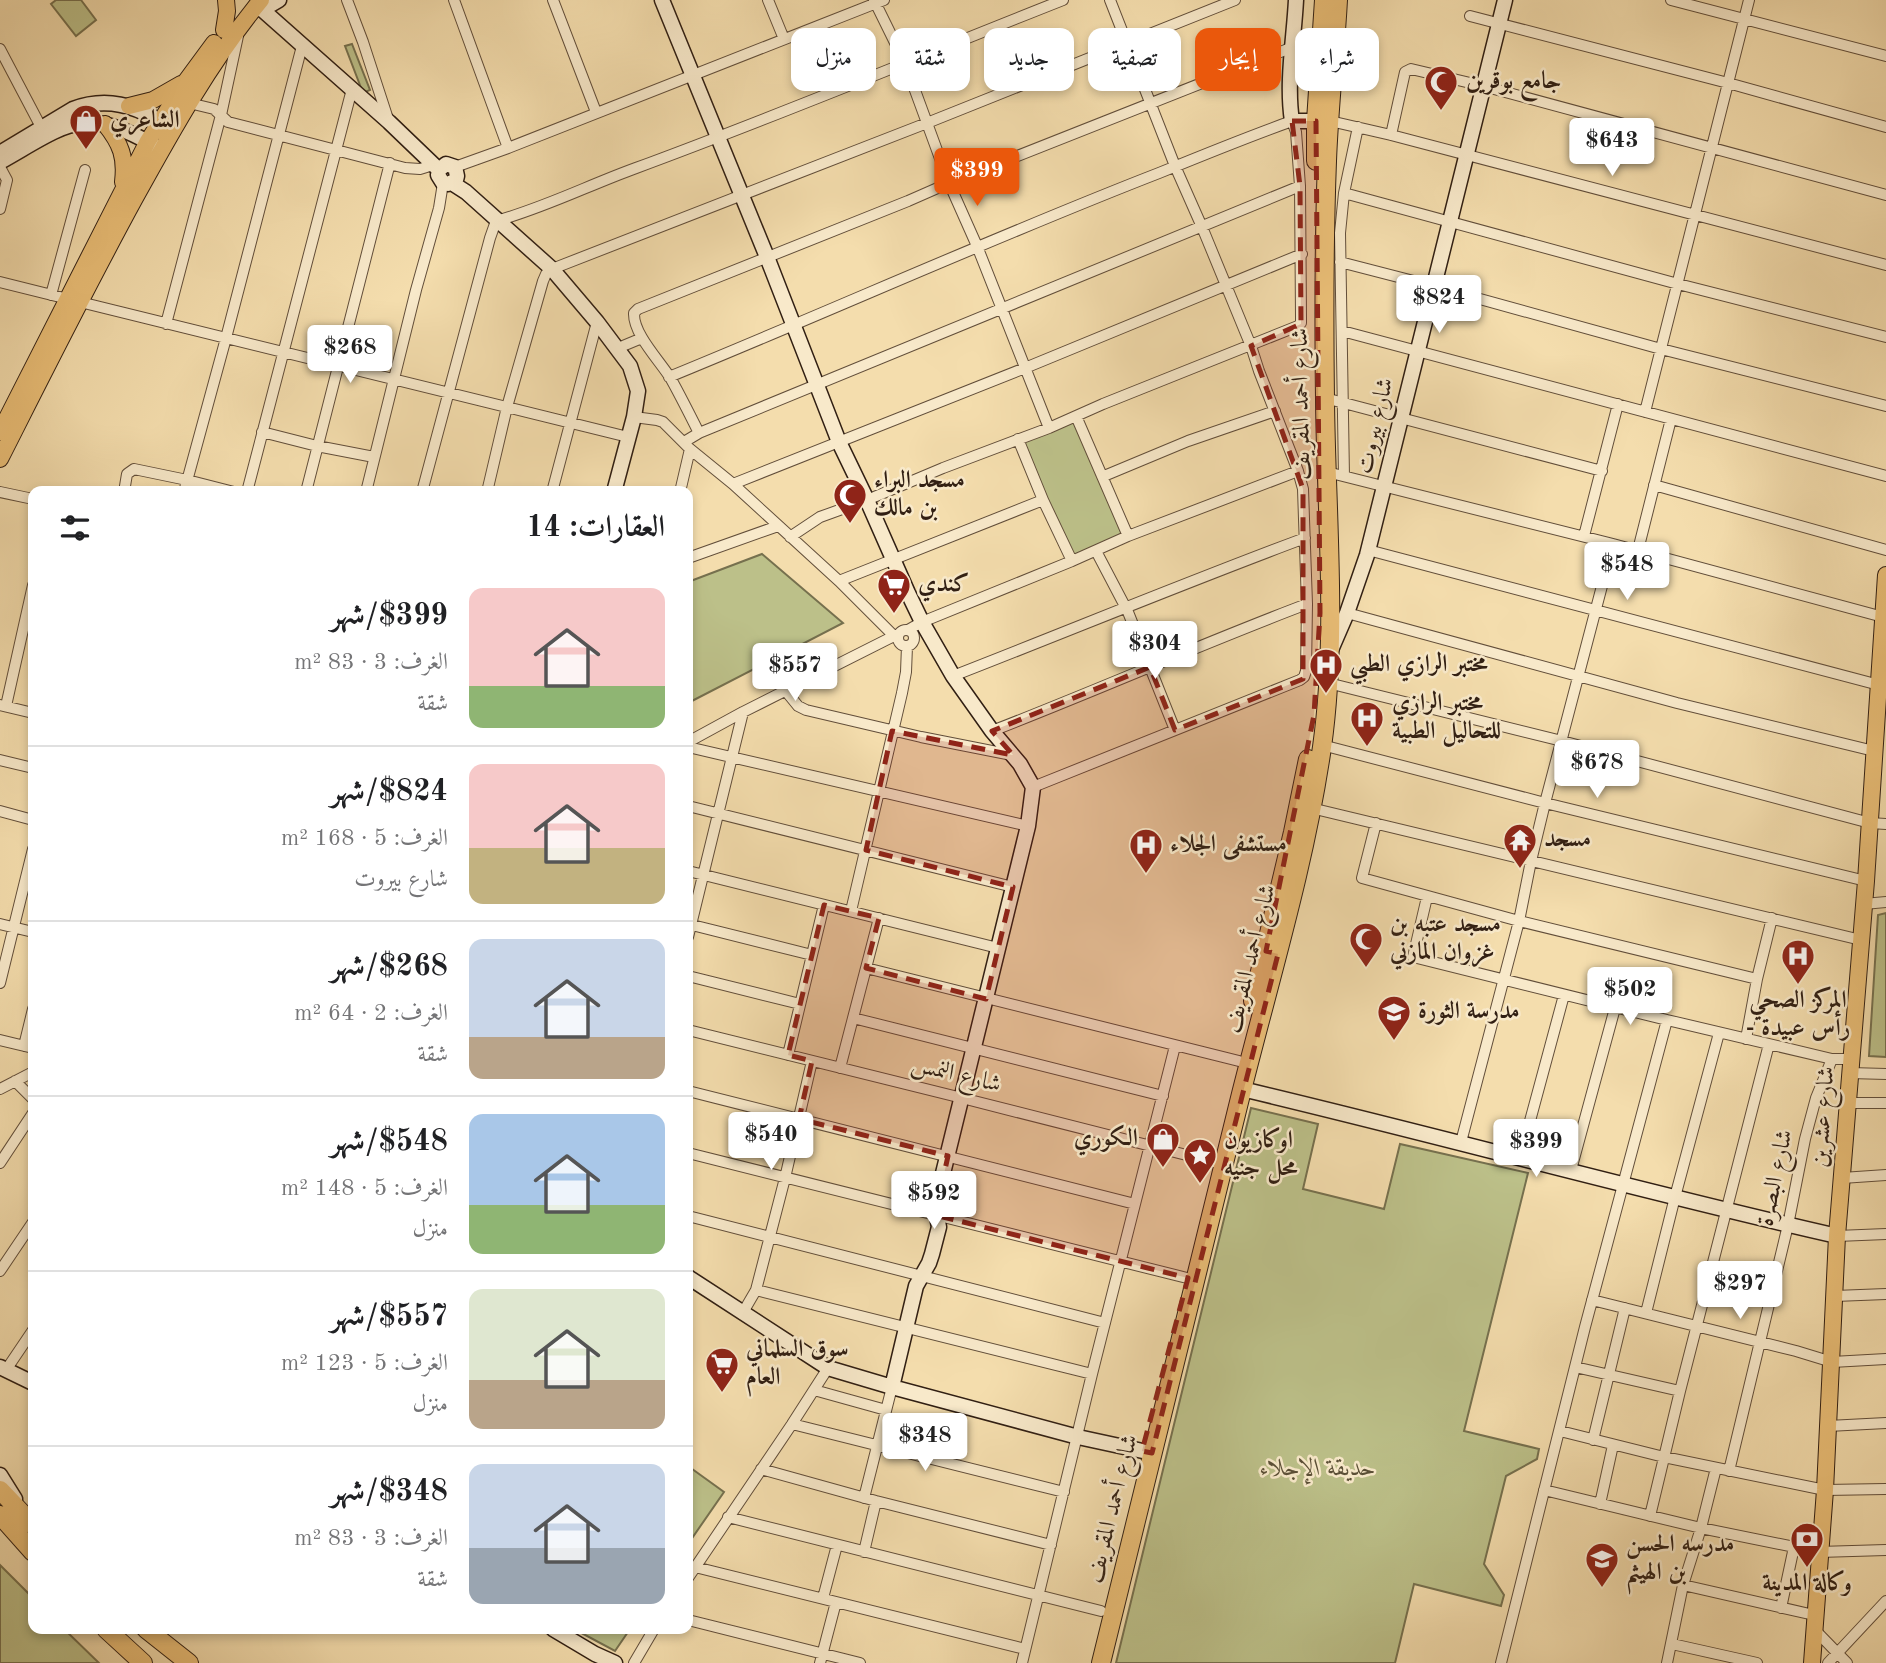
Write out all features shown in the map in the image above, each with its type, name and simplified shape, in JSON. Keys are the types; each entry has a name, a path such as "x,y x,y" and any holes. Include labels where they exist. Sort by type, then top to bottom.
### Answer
{"highway":[{"name":"شارع أحمد المقريف","path":"1101,1663 1214,1162 1239,1061 1294,888 1322,745 1330,655 1336,474 1325,231 1324,0"},
{"name":"شارع أحمد المقريف","path":"1089,1663 1242,1089 1272,953 1306,767 1318,666 1320,613 1314,358 1323,121 1338,0"},
{"path":"0,1490 14,1522 28,1544"},
{"path":"111,1634 143,1663"},
{"path":"152,1634 189,1663"},
{"path":"169,1634 189,1663"}],"main road":[{"path":"166,126 189,103 232,28 226,0"},
{"path":"0,432 74,301 166,126 186,81 232,28 257,4"},
{"path":"128,106 165,94 186,81"},
{"path":"105,124 122,149 122,191"},
{"path":"0,459 122,191 155,146"},
{"name":"شارع عشرين","path":"1812,1663 1825,1490 1837,1236 1847,1103 1866,881 1878,824 1881,713 1879,685 1883,659 1886,575"}],"street":[{"path":"257,4 279,0"},
{"path":"347,0 389,122"},
{"path":"454,0 508,148"},
{"path":"553,0 596,113"},
{"path":"662,0 839,442 922,622 953,676 992,731 1020,764 1033,787 1028,826 935,1206 939,1227 929,1264 916,1286 864,1498"},
{"path":"768,0 784,39"},
{"path":"970,37 1063,0"},
{"path":"1110,0 1121,28"},
{"path":"1165,28 1235,0"},
{"path":"790,537 820,517 1293,330 1301,323 1300,186 1290,91 1296,0"},
{"name":"شارع بيروت","path":"1330,655 1368,550 1505,0"},
{"path":"1671,0 1886,56"},
{"path":"1646,412 1749,0"},
{"path":"189,103 214,109 228,122 390,163 457,176 455,167 878,1 890,29"},
{"path":"257,4 389,122 442,175 466,192 552,270 618,348 630,366 638,391 616,486"},
{"path":"1470,16 1886,127"},
{"path":"166,324 221,115 232,28"},
{"path":"186,486 302,46"},
{"path":"699,433 669,377 642,338 634,320 634,313 638,309 1293,47"},
{"path":"0,49 41,127"},
{"path":"488,486 507,407 543,281 552,270 1088,59"},
{"path":"496,221 717,138 890,69"},
{"path":"1391,135 1405,72 1408,69 1483,86 1886,195"},
{"path":"248,486 352,89"},
{"path":"915,91 949,183 977,246 1049,428"},
{"path":"1033,787 1304,677 1307,663 1303,489 1298,471 1251,346 1146,91"},
{"path":"0,153 85,104 98,102 128,106 166,126"},
{"path":"0,209 7,180 0,165 70,125 90,121 122,128 155,146"},
{"path":"669,377 977,246 1292,121 1323,121 1391,135 1886,265"},
{"path":"1357,127 1344,193 1340,233 1342,331 1334,401 1601,471"},
{"path":"307,486 390,163"},
{"path":"51,295 85,170"},
{"path":"367,486 439,208 442,175"},
{"path":"681,486 687,446 699,433 1300,186"},
{"path":"1344,193 1678,284 1886,337"},
{"path":"424,486 496,221"},
{"path":"733,484 1301,254"},
{"path":"1340,262 1661,349 1886,406"},
{"path":"0,282 628,437"},
{"path":"554,486 597,322"},
{"path":"1342,331 1886,476"},
{"path":"618,348 642,338"},
{"path":"1584,536 1618,404"},
{"path":"1104,476 1188,441 1275,411"},
{"path":"1076,416 1128,536"},
{"path":"634,417 663,422 839,581 900,643 907,646"},
{"path":"1638,550 1671,419"},
{"path":"262,432 374,457"},
{"path":"1018,439 1072,561"},
{"path":"125,486 127,474 134,469 210,486"},
{"path":"693,742 785,690 896,637 901,631 1128,536 1298,471"},
{"path":"1336,474 1884,610"},
{"path":"1654,485 1886,550"},
{"path":"0,492 28,498"},
{"path":"839,581 1043,500"},
{"path":"693,556 778,526"},
{"path":"953,676 1305,538"},
{"path":"1461,1142 1519,921 1545,803 1613,544"},
{"path":"1368,550 1879,685"},
{"path":"1096,551 1126,609 1175,730"},
{"path":"992,731 1307,604"},
{"path":"28,605 3,705 28,712"},
{"path":"1347,613 1742,719 1878,759"},
{"path":"907,646 914,638 908,630"},
{"path":"851,911 906,672 907,646"},
{"path":"1328,683 1878,824"},
{"path":"785,690 806,710 892,731 1013,755"},
{"path":"693,910 743,712"},
{"path":"1322,745 1545,803 1866,881"},
{"path":"693,747 731,758 1028,826"},
{"path":"0,760 28,767"},
{"path":"693,807 1013,887"},
{"path":"1311,808 1861,940"},
{"path":"0,811 28,819"},
{"path":"1376,824 1362,878 1519,921 1757,979"},
{"path":"693,872 998,948"},
{"path":"0,983 28,880"},
{"path":"1427,897 1413,957 1886,1074"},
{"path":"1864,904 1886,902"},
{"path":"788,1055 824,905"},
{"path":"840,1068 879,918"},
{"path":"1745,1039 1772,918"},
{"path":"0,923 28,931"},
{"path":"693,925 812,955"},
{"path":"866,968 1239,1061"},
{"path":"693,977 800,1004"},
{"path":"1520,1157 1564,995"},
{"path":"1572,1170 1615,1007"},
{"path":"853,1018 1163,1096"},
{"path":"1501,1663 1592,1300 1667,1020"},
{"name":"شارع النمس","path":"693,1031 1214,1162"},
{"path":"1646,1313 1719,1033"},
{"path":"0,1040 28,1047"},
{"path":"1650,1516 1679,1391 1769,1044"},
{"path":"1022,1663 1175,1046"},
{"name":"شارع البصرة","path":"1729,1471 1816,1098 1832,1059"},
{"path":"742,1314 756,1290 812,1061"},
{"path":"0,1089 28,1074"},
{"path":"15,1081 28,1094"},
{"path":"1242,1089 1788,1225 1837,1236 1886,1234"},
{"path":"693,1092 1135,1204"},
{"path":"1847,1103 1886,1103"},
{"path":"0,1163 28,1121"},
{"path":"693,1154 1187,1278"},
{"path":"1842,1178 1886,1175"},
{"path":"693,1217 1105,1323"},
{"path":"0,1272 28,1230"},
{"path":"693,1280 828,1368 1078,1437 1147,1452"},
{"path":"756,1290 1092,1374"},
{"path":"1835,1296 1886,1294"},
{"path":"1592,1300 1832,1362 1886,1359"},
{"path":"1593,1440 1625,1308"},
{"path":"28,1336 3,1369 28,1381"},
{"path":"1575,1367 1679,1391"},
{"path":"693,1570 828,1368"},
{"path":"814,1390 886,1410"},
{"path":"1828,1426 1886,1423"},
{"path":"792,1424 1064,1492"},
{"path":"1560,1431 1664,1457 1825,1490 1886,1489"},
{"path":"1600,1504 1613,1445"},
{"path":"1667,1663 1684,1585 1716,1468"},
{"path":"761,1469 1051,1545"},
{"path":"0,1475 14,1522"},
{"path":"1544,1490 1701,1528 1819,1552 1886,1550"},
{"path":"864,1552 876,1501"},
{"path":"728,1517 1101,1611"},
{"path":"823,1598 837,1545"},
{"path":"1781,1608 1794,1547"},
{"path":"695,1567 1026,1649"},
{"path":"1684,1585 1781,1608 1814,1622 1837,1654 1847,1663"},
{"path":"1828,1663 1886,1601"},
{"path":"822,1658 836,1602"},
{"path":"693,1621 822,1658 860,1663"},
{"path":"561,1634 615,1663"},
{"path":"634,1663 651,1634"},
{"path":"1672,1644 1757,1663"}],"highlighted area":[{"path":"1292,121 1316,121 1320,613 1314,715 1266,951 1278,954 1152,1453 1142,1451 1188,1278 935,1215 948,1156 799,1119 812,1061 788,1055 824,905 879,918 866,968 986,999 1013,887 866,850 892,731 1013,755 992,731 1150,667 1175,730 1303,679 1303,489 1251,346 1301,324 1300,186"}],"green space":[{"path":"56,0 81,0 96,20 76,36 51,4"},
{"path":"352,44 370,90 363,93 345,46"},
{"path":"1076,417 1128,535 1072,560 1019,440"},
{"path":"762,554 843,623 693,700 693,580"},
{"path":"1886,913 1886,1057 1869,1056 1878,915"},
{"name":"حديقة الإجلاء","path":"1251,1108 1318,1124 1303,1189 1384,1209 1400,1144 1528,1173 1464,1431 1539,1449 1537,1459 1506,1476 1484,1564 1504,1595 1501,1606 1414,1584 1395,1663 1116,1663"},
{"path":"693,1470 724,1492 693,1537"},
{"path":"0,1565 28,1593 28,1634 69,1634 99,1663 0,1663"},
{"path":"583,1634 627,1634 615,1651"}],"place":[{"name":"جامع بوقرين","path":"1441,112"},
{"name":"الشاعري","path":"86,151"},
{"name":"مسجد البراء بن مالك","path":"850,525"},
{"name":"كندي","path":"894,615"},
{"name":"مختبر الرازي الطبي","path":"1326,695"},
{"name":"مختبر الرازي للتحاليل الطبية","path":"1367,748"},
{"name":"مسجد","path":"1520,870"},
{"name":"مستشفى الجلاء","path":"1146,875"},
{"name":"مسجد عتبه بن غزوان المازني","path":"1366,969"},
{"name":"المركز الصحي - رأس عبيدة","path":"1798,986"},
{"name":"مدرسة الثورة","path":"1394,1042"},
{"name":"الكوري","path":"1163,1169"},
{"name":"اوكازيون محل جنيه","path":"1200,1185"},
{"name":"سوق السلماني العام","path":"722,1394"},
{"name":"وكالة المدينة","path":"1807,1569"},
{"name":"مدرسه الحسن بن الهيثم","path":"1602,1589"}]}
